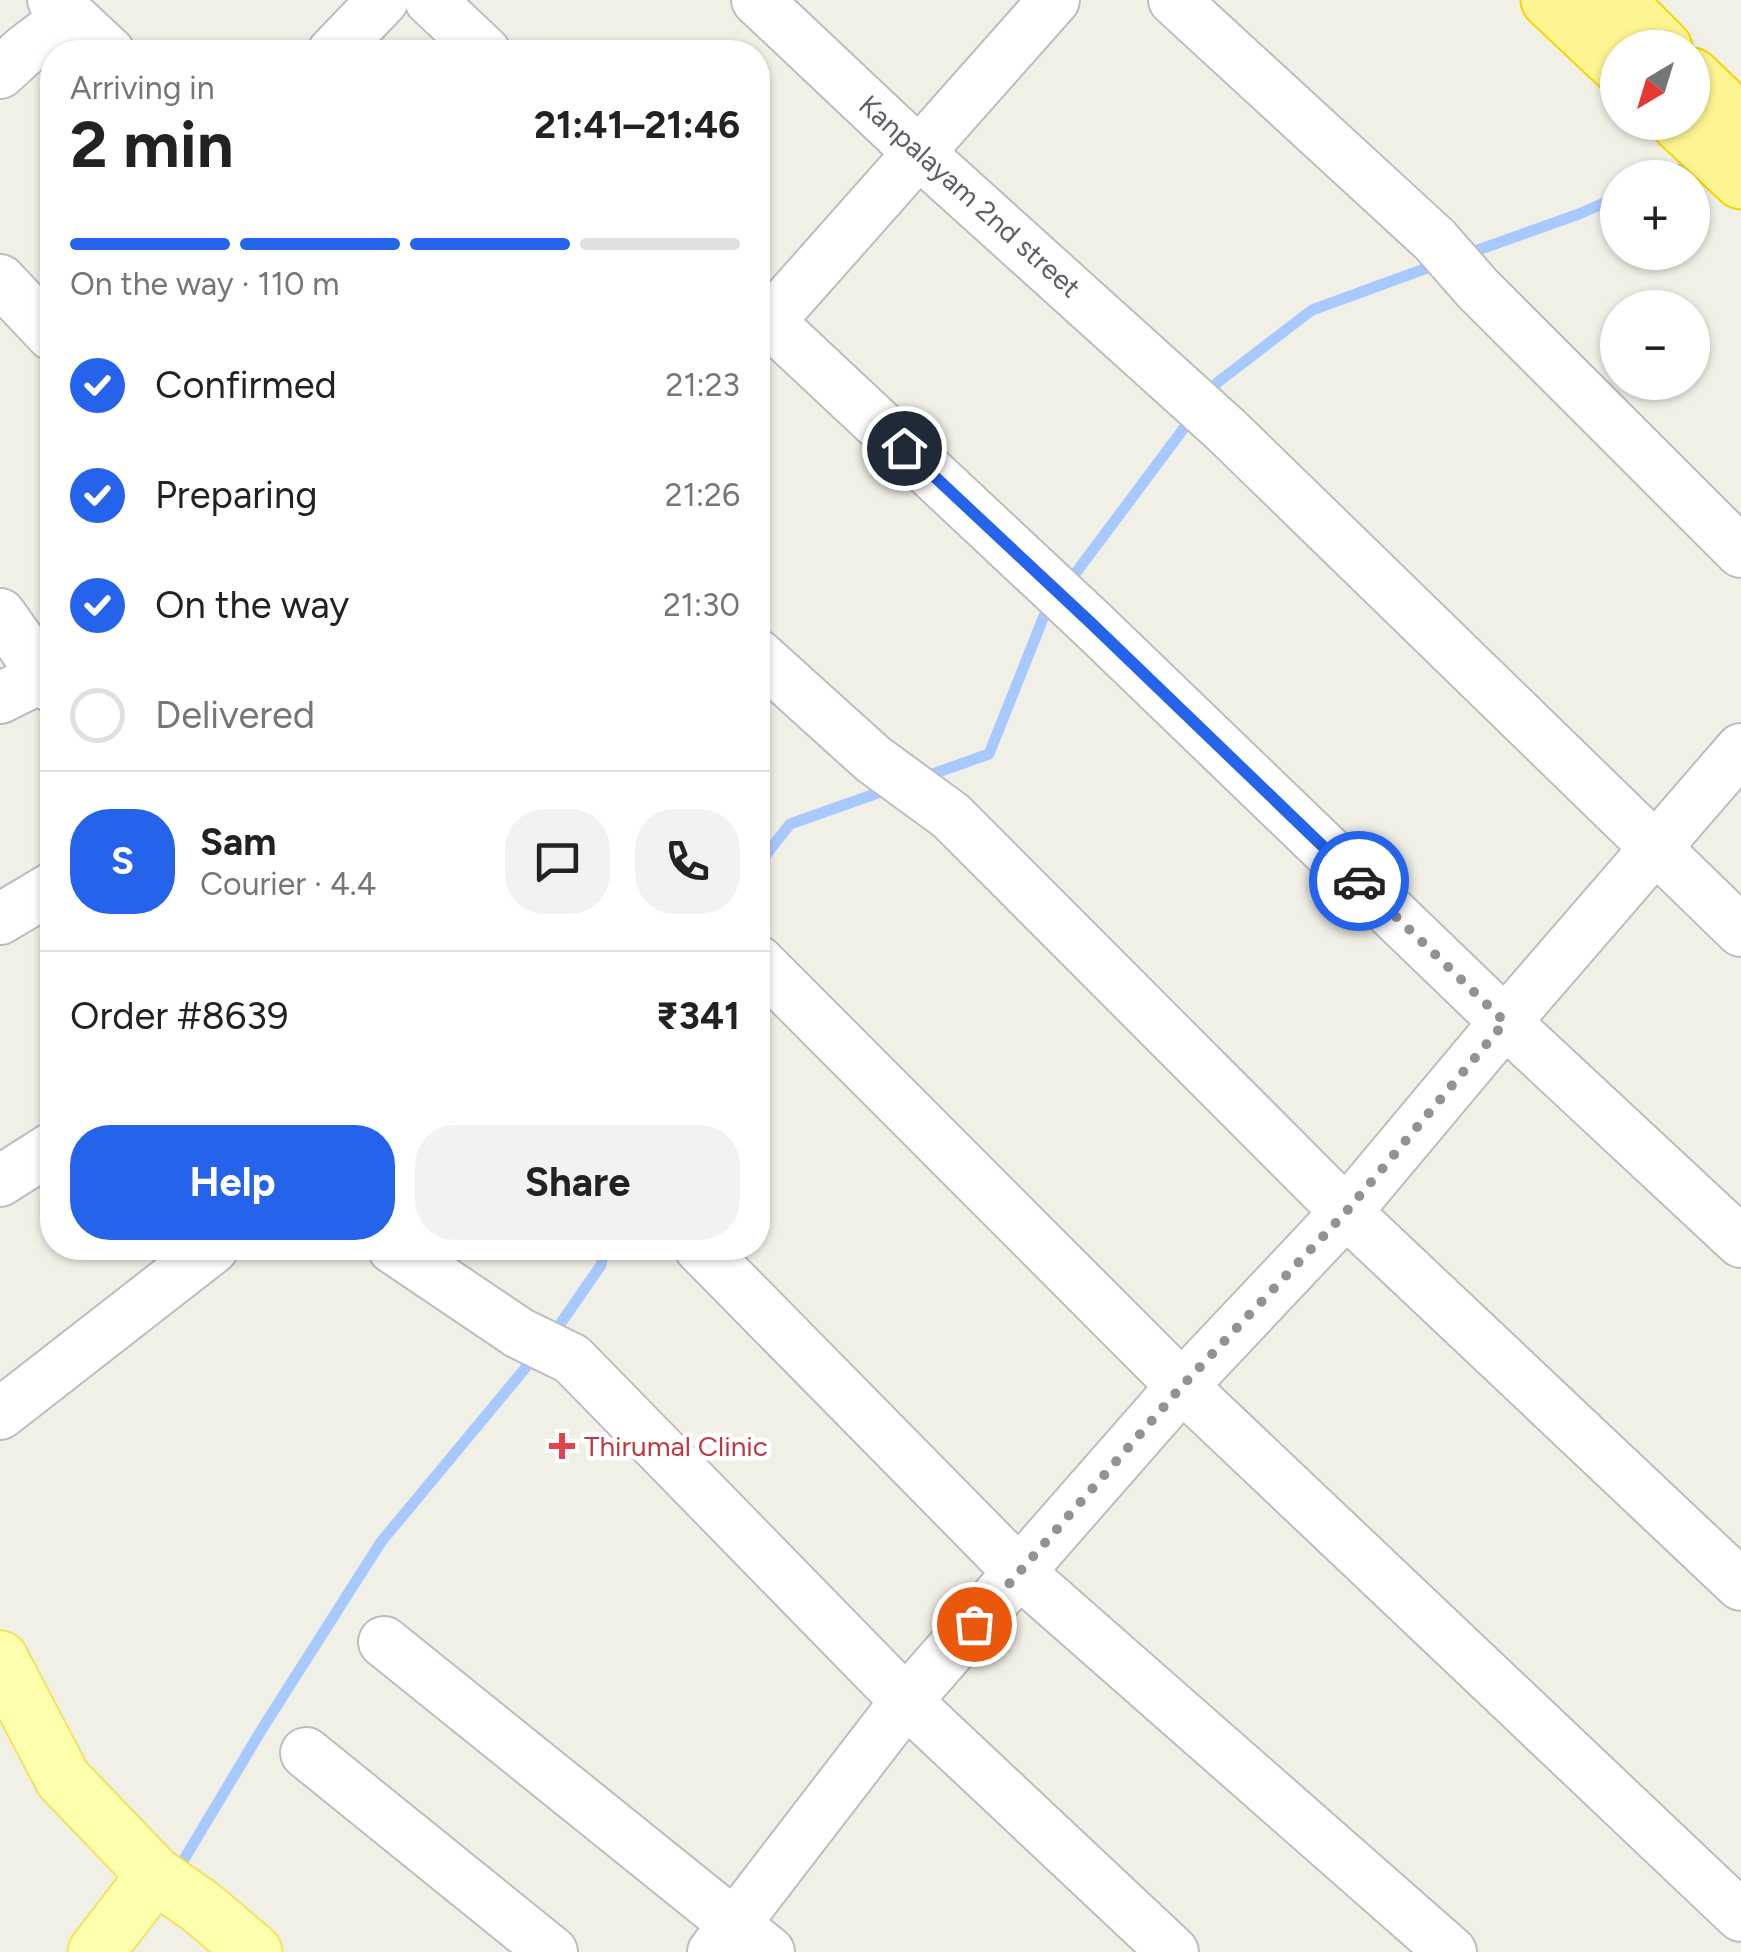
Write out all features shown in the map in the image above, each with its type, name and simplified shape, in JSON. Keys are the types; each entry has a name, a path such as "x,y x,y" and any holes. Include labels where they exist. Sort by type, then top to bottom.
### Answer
{"highway":[{"path":"1548,0 1600,48"},
{"path":"1616,0 1646,30"}],"main road":[{"path":"0,1659 64,1779 155,1875 202,1907 254,1952"},
{"path":"96,1952 155,1875"}],"street":[{"path":"345,40 383,0"},
{"path":"430,0 472,40"},
{"name":"Kanpalayam 2nd street","path":"758,0 918,151 1184,390 1741,931"},
{"path":"770,312 1054,0"},
{"path":"1174,0 1435,240 1741,552"},
{"path":"0,73 62,8 96,40"},
{"path":"0,280 40,322"},
{"path":"770,330 1040,575 1505,1022 1741,1242"},
{"path":"0,614 40,671"},
{"path":"770,666 874,760 951,816 1346,1212 1741,1586"},
{"path":"0,698 40,685"},
{"path":"384,1642 739,1943 906,1701 1182,1386 1346,1212 1741,749"},
{"path":"0,919 40,895"},
{"path":"770,973 1182,1386 1741,1916"},
{"path":"0,1181 40,1156"},
{"path":"0,1414 199,1260"},
{"path":"412,1260 519,1332 572,1359 906,1701 1174,1952"},
{"path":"712,1260 1020,1572 1451,1952"},
{"path":"306,1753 552,1952"}],"waterway":[{"path":"1464,255 1600,205"},
{"path":"1207,397 1218,382 1312,310 1438,264"},
{"path":"1066,586 1193,416"},
{"path":"924,777 989,754 1044,616 1052,605"},
{"path":"770,850 790,824 892,788"},
{"path":"552,1336 602,1260"},
{"path":"177,1871 381,1542 537,1354"}],"way so far":[{"path":"974,1624 1182,1386 1346,1212 1505,1022 1359,881"}],"place":[{"name":"Thirumal Clinic","path":"562,1446"}],"route":[{"path":"904,448 1359,881"}]}
